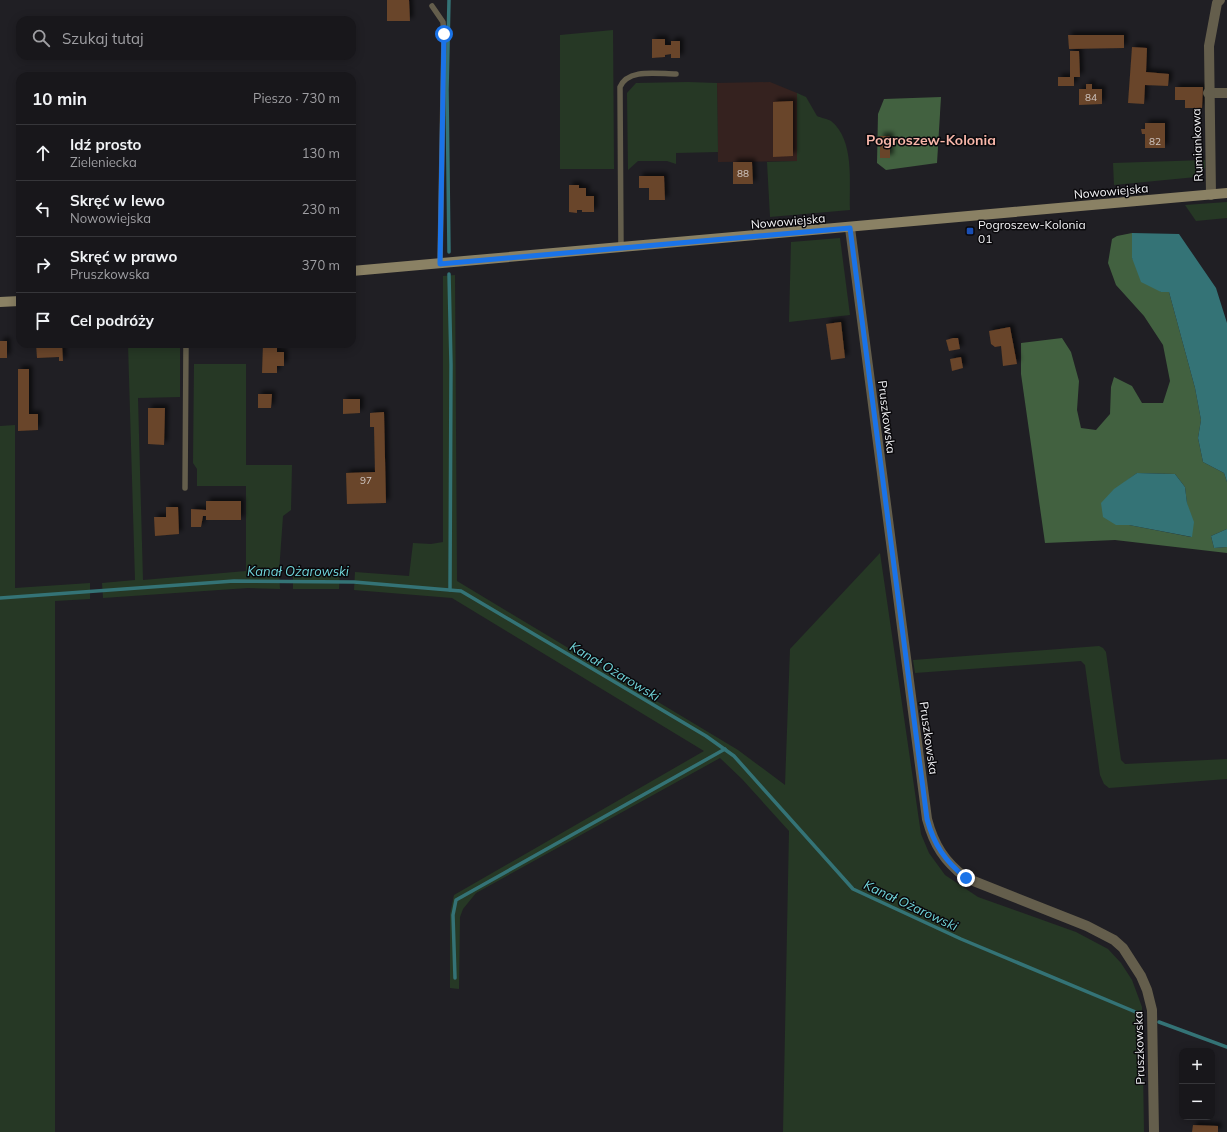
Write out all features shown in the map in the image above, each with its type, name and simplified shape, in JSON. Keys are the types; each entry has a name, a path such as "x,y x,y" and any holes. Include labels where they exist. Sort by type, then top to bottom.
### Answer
{"street":[{"name":"Rumiankowa","path":"1211,195 1208,93 1210,30 1217,3 1220,0"},
{"name":"Rumiankowa","path":"1208,93 1227,93"},
{"name":"Nowowiejska","path":"356,272 1227,193"},
{"name":"Pruszkowska","path":"850,228 923,790 932,837 950,866 966,878 1087,926 1114,940 1123,948 1141,976 1147,990 1152,1010 1154,1132"},
{"path":"0,302 16,301"}],"lane":[{"path":"432,6 443,22 444,34 440,264"},
{"path":"621,248 620,87 623,81 630,76 676,74"},
{"path":"185,488 186,348"}],"shaded area":[{"path":"770,82 797,93 797,161 718,162 717,83"}],"green space":[{"path":"613,30 614,169 560,169 560,35"},
{"path":"636,83 717,83 718,152 676,153 676,164 667,161 638,161 628,170 627,93"},
{"path":"797,93 806,97 817,116 831,121 839,129 844,139 849,162 850,210 770,217 767,162 797,161"},
{"path":"941,97 937,163 886,170 877,163 878,114 884,99"},
{"path":"1205,160 1205,168 1196,177 1114,185 1113,163"},
{"path":"1227,202 1227,218 1196,221 1185,205"},
{"path":"1132,233 1132,258 1161,292 1169,292 1195,388 1201,420 1198,438 1203,462 1224,473 1227,482 1227,529 1211,536 1214,548 1227,547 1227,553 1115,540 1045,543 1021,374 1021,343 1062,338 1071,352 1079,381 1077,410 1081,428 1096,430 1110,414 1111,387 1114,377 1132,386 1142,403 1163,403 1170,381 1163,345 1144,316 1116,285 1108,263 1112,239 1117,236","holes":["1137,473 1175,474 1185,487 1191,537 1129,525 1116,525 1125,482"]},
{"path":"840,238 850,315 789,322 791,242"},
{"path":"455,275 457,581 738,750 785,785 790,649 880,553 921,834 929,853 945,875 978,897 1076,932 1108,949 1121,963 1132,980 1142,1007 1144,1132 783,1132 789,831 742,779 720,758 476,893 463,909 460,917 459,989 450,988 450,914 454,895 704,751 452,598 354,590 355,572 409,576 413,543 431,544 443,542 443,276"},
{"path":"128,348 180,348 180,397 138,398 143,580 246,571 246,486 197,486 197,469 193,463 194,364 246,364 246,465 292,465 291,510 283,516 279,572 280,589 248,588 103,598 102,583 135,580"},
{"path":"15,425 15,588 90,583 90,599 55,601 55,1132 0,1132 0,426"},
{"path":"293,573 340,573 339,589 293,589"},
{"path":"1099,646 1106,652 1121,760 1125,764 1227,759 1227,779 1109,788 1104,784 1100,775 1085,665 1081,661 915,673 913,660"}],"water":[{"path":"1132,233 1179,234 1216,288 1227,323 1227,482 1224,473 1203,462 1198,438 1201,420 1195,388 1169,292 1161,292 1141,282 1132,258"},
{"path":"1137,473 1175,474 1185,487 1187,503 1194,522 1192,537 1129,525 1116,525 1103,517 1101,503 1114,489"},
{"path":"1227,529 1227,547 1214,548 1211,536"}],"building":[{"path":"387,0 409,0 410,21 387,21"},
{"path":"1068,35 1124,35 1124,48 1069,49"},
{"path":"652,39 665,39 665,45 671,45 671,41 680,41 680,58 671,58 671,54 665,55 665,57 652,58"},
{"path":"1132,47 1147,48 1146,72 1169,74 1168,86 1145,85 1144,104 1128,103"},
{"path":"1070,51 1079,51 1080,77 1074,77 1074,86 1058,86 1058,77 1070,77"},
{"path":"1086,84 1092,84 1092,89 1102,89 1102,104 1079,105 1079,89 1086,89"},
{"path":"1175,87 1203,87 1202,108 1185,108 1185,100 1175,100"},
{"path":"793,101 793,156 773,157 773,102"},
{"path":"1145,123 1165,123 1165,148 1145,148 1145,134 1142,134 1141,129 1145,129"},
{"path":"880,136 890,136 890,143 893,143 893,147 890,147 890,158 880,158"},
{"path":"733,162 752,162 753,184 733,184"},
{"path":"639,176 664,176 665,200 649,200 649,188 639,188"},
{"path":"569,185 579,185 579,188 586,188 586,196 594,196 594,212 582,212 582,210 577,210 577,213 569,212"},
{"path":"841,322 845,358 831,360 826,324"},
{"path":"1010,327 1017,364 1003,366 1001,346 995,347 991,344 989,331"},
{"path":"958,338 960,349 949,351 946,340"},
{"path":"0,341 7,341 7,358 0,358"},
{"path":"36,348 62,348 63,361 59,361 59,357 37,358"},
{"path":"263,348 277,348 277,352 284,352 284,366 277,366 277,373 262,373"},
{"path":"961,357 963,368 952,371 950,359"},
{"path":"18,369 29,369 29,414 38,414 38,430 18,431"},
{"path":"258,394 272,394 271,408 258,408"},
{"path":"343,399 360,399 360,413 343,414"},
{"path":"148,408 165,408 164,445 148,444"},
{"path":"384,412 386,503 347,504 346,473 375,472 374,427 370,427 370,413"},
{"path":"206,501 241,501 241,520 206,520 206,516 203,516 201,527 191,527 191,509 206,510"},
{"path":"166,507 178,507 179,534 155,536 154,517 166,517"},
{"path":"1193,1125 1218,1126 1218,1132 1192,1132"}],"waterway":[{"path":"449,0 447,90 449,252"},
{"path":"449,274 451,365 450,590"},
{"name":"Kanał Ożarowski","path":"0,598 234,581 354,582 461,591 706,736 734,756 853,889 961,939 1138,1013"},
{"path":"455,978 453,915 456,900 725,749"},
{"name":"Kanał Ożarowski","path":"1159,1022 1227,1047"}],"place":[{"name":"Pogroszew-Kolonia 01","path":"970,231"}],"district":[{"name":"Pogroszew-Kolonia","path":"931,140"}],"route":[{"path":"444,34 440,264 850,228 927,819 932,837 942,854 950,866 966,878"}]}
